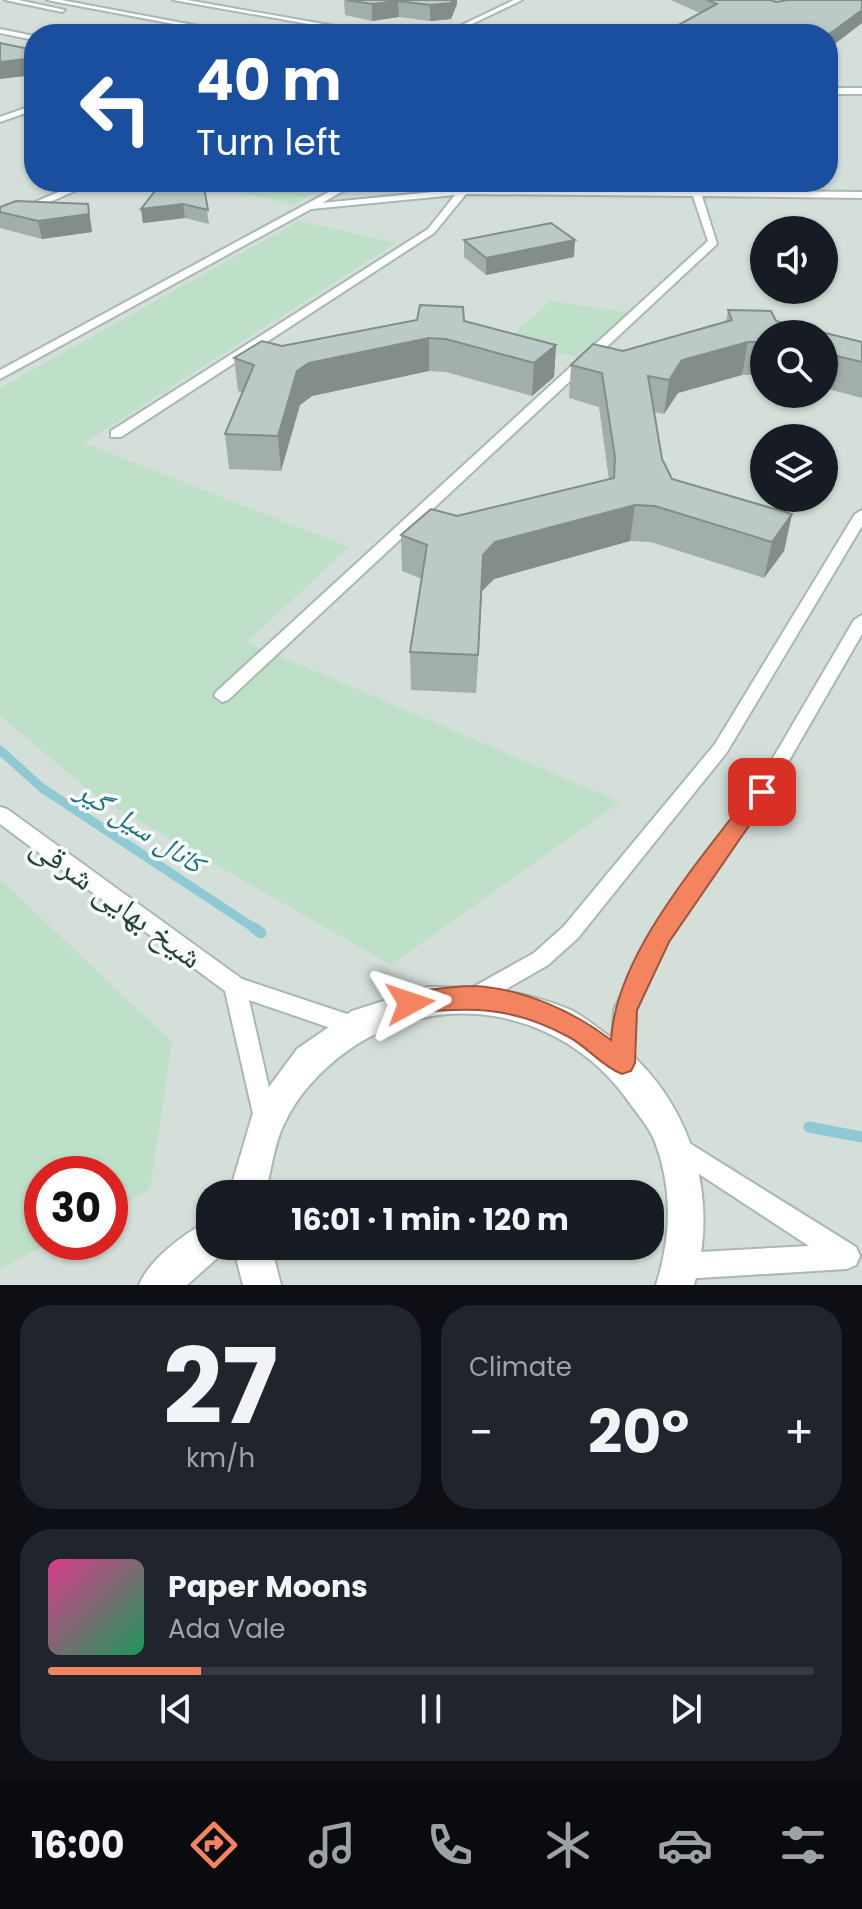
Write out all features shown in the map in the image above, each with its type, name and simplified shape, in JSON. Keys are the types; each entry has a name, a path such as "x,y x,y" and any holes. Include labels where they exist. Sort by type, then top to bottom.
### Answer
{"street":[{"path":"838,91 862,91"},
{"path":"248,1180 250,1164 264,1121 287,1083 316,1051 351,1025 410,1003 474,997 527,1007 578,1029 622,1063 653,1101 675,1144 685,1184 687,1211 678,1276"},
{"path":"158,1285 196,1252"},
{"path":"256,1260 262,1285"}],"lane":[{"path":"8,0 139,24"},
{"path":"50,0 183,24"},
{"path":"176,0 318,24"},
{"path":"469,24 519,0"},
{"path":"491,13 491,24"},
{"path":"0,31 24,36"},
{"path":"0,120 24,111"},
{"path":"0,221 67,192"},
{"path":"0,375 334,192"},
{"path":"302,208 454,192"},
{"path":"116,434 431,231 462,192"},
{"path":"541,192 862,195"},
{"path":"222,696 713,242 697,194"},
{"path":"474,997 541,959 571,932 721,748 862,514"},
{"path":"622,1063 625,1010 660,936 762,792 862,620"},
{"name":"شیخ بهایی شرقی","path":"0,814 235,986 351,1025"},
{"path":"235,986 264,1121"},
{"path":"675,1144 854,1257"},
{"path":"678,1276 854,1257"}],"shaded area":[{"path":"0,0 862,0 862,1285 0,1285"}],"green space":[{"path":"241,192 316,192 292,205"},
{"path":"299,221 396,243 84,443 349,547 247,642 620,802 391,965 96,796 0,716 0,388"},
{"path":"551,301 632,313 581,358 507,339"},
{"path":"0,879 172,1042 150,1189 128,1201 128,1156 24,1156 24,1256 0,1269"}],"building":[{"path":"347,0 452,0 451,3 430,5 398,1 372,4"},
{"path":"707,0 862,0 862,10 838,28 838,24 680,24 717,4"},
{"path":"0,43 24,48 24,59 0,62"},
{"path":"154,192 205,192 208,210 183,204 141,209"},
{"path":"16,201 88,204 89,214 38,221 0,212 0,207"},
{"path":"551,223 575,240 486,258 464,240"},
{"path":"420,305 463,307 464,321 556,345 534,363 446,339 429,338 309,363 297,371 278,436 225,434 254,365 234,358 262,341 282,346 417,320"},
{"path":"728,310 771,311 776,320 750,320 750,342 682,360 669,380 648,376 662,459 672,479 750,502 750,512 792,514 772,542 655,506 635,505 495,542 483,555 478,655 410,652 427,545 401,535 431,509 457,516 614,478 615,457 602,373 571,365 593,344 623,351 732,320"},
{"path":"838,336 862,342 862,362 838,356"}],"waterway":[{"name":"کانال سیل گیر","path":"0,750 42,788 254,928"},
{"name":"کانال سیل گیر","path":"254,928 261,933"},
{"name":"کانال سیل گیر","path":"809,1127 862,1137"}],"route":[{"path":"410,1003 474,997 527,1007 578,1029 622,1063 625,1010 660,936 762,792"}]}
